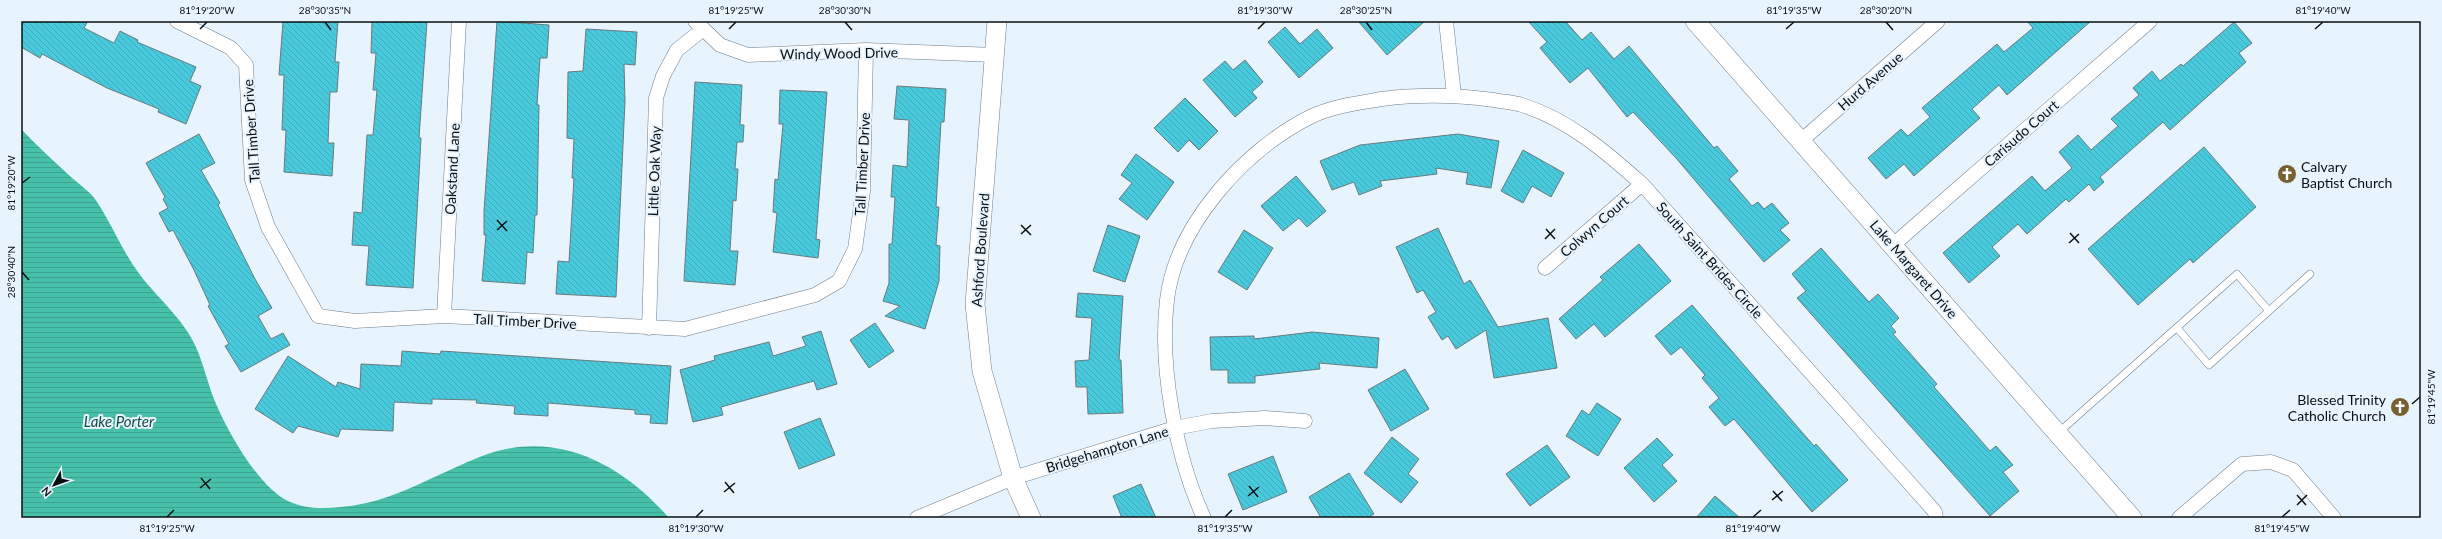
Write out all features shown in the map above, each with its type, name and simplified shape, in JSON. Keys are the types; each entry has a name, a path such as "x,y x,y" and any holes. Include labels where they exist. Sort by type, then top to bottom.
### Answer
{"street":[{"name":"Tall Timber Drive","path":"177,21 230,48 246,65 252,180 268,227 318,316 355,321 444,316 685,329 815,295 839,281 855,249 863,191 866,50"},
{"name":"Oakstand Lane","path":"444,316 460,21"},
{"name":"Ashford Boulevard","path":"997,21 975,304 982,371 1013,478 1031,518"},
{"path":"1446,21 1454,95"},
{"name":"Lake Margaret Drive","path":"1695,21 1802,140 2132,518"},
{"name":"Hurd Avenue","path":"1802,140 1938,21"},
{"name":"Carisudo Court","path":"1893,245 2150,21"},
{"name":"Windy Wood Drive","path":"698,25 720,45 748,55 866,50 995,55"},
{"name":"Little Oak Way","path":"649,328 656,98 663,76 677,50 698,25"},
{"name":"South Saint Brides Circle","path":"1204,518 1196,501 1175,428 1165,358 1167,298 1179,257 1204,210 1232,174 1269,142 1312,116 1352,104 1399,97 1454,95 1522,104 1564,124 1602,148 1642,184 1921,496 1935,512 1936,518"},
{"name":"Colwyn Court","path":"1545,268 1642,184"},
{"name":"Bridgehampton Lane","path":"917,518 1013,478 1175,428 1212,422 1266,418 1305,420"},
{"path":"2179,518 2242,464 2271,462 2293,470 2334,518"}],"lane":[{"path":"2058,434 2236,274 2269,311"},
{"path":"2177,328 2209,365 2310,274"}],"water":[{"name":"Lake Porter","path":"21,129 95,199 126,254 138,272 176,316 190,335 198,351 219,411 235,441 255,471 266,484 288,501 300,506 334,508 379,500 397,494 485,455 512,448 538,446 562,449 586,456 609,467 631,482 651,499 669,518 21,518"}],"building":[{"path":"24,21 88,21 84,28 114,43 120,31 138,40 137,42 196,67 190,81 201,86 186,124 158,112 159,109 107,88 42,54 40,58 21,47 21,27"},
{"path":"283,21 338,21 335,62 339,62 337,92 330,92 328,143 334,143 332,176 284,172 286,130 282,130 284,75 279,75"},
{"path":"372,21 427,21 419,138 421,138 413,288 366,285 369,246 352,245 354,212 362,213 367,135 373,135 377,90 373,90 376,53 371,53"},
{"path":"497,21 549,25 547,58 540,58 537,105 539,105 537,215 535,215 533,253 527,252 525,284 482,281 486,235 484,235 484,211"},
{"path":"1358,21 1425,21 1387,55"},
{"path":"1528,21 1565,21 1582,40 1591,32 1614,59 1629,46 1714,148 1717,146 1738,171 1729,179 1752,206 1758,202 1764,209 1772,203 1789,223 1780,230 1790,240 1764,262 1676,158 1633,112 1627,117 1588,68 1570,83 1540,48 1547,42"},
{"path":"2027,21 2091,21 2007,95 1999,85 1972,109 1980,118 1914,176 1904,164 1886,179 1868,158 1901,129 1908,136 1930,117 1922,108 1997,44 2004,52 2033,28"},
{"path":"2234,22 2252,43 2239,53 2246,62 2170,130 2163,122 2100,177 2104,182 2094,191 2089,184 2069,202 2066,199 2027,234 2018,224 1992,247 2000,256 1969,283 1943,253 2032,176 2045,191 2072,168 2059,152 2078,135 2091,150 2118,126 2111,119 2139,95 2133,88 2152,71 2160,81 2181,64 2183,66"},
{"path":"1285,27 1300,44 1317,29 1333,48 1299,78 1268,42"},
{"path":"586,29 637,32 635,65 624,64 625,101 616,297 556,294 558,261 569,262 574,178 572,178 574,139 567,138 568,72 583,71"},
{"path":"1245,60 1263,82 1252,92 1257,98 1235,117 1203,80 1225,61 1233,70"},
{"path":"695,82 742,85 740,125 744,125 743,142 737,142 735,169 738,169 736,201 733,200 730,251 738,251 735,285 684,281"},
{"path":"897,86 946,89 944,122 941,122 936,207 939,207 936,245 940,246 939,281 925,329 885,316 900,306 883,301 889,283 889,244 892,244 895,197 891,197 893,165 907,167 909,120 894,119"},
{"path":"780,90 827,92 816,239 820,240 818,258 773,252 777,213 773,212 775,179 778,180 783,124 779,124"},
{"path":"1185,98 1218,131 1199,150 1189,140 1178,152 1154,128"},
{"path":"199,134 215,163 201,170 220,203 218,205 255,279 272,308 258,316 271,339 283,333 290,345 241,372 225,346 229,344 208,306 210,305 194,270 173,230 169,232 159,213 168,208 163,199 165,197 146,163"},
{"path":"1458,134 1499,141 1491,188 1466,184 1468,173 1436,168 1437,174 1380,181 1382,186 1359,195 1354,182 1332,190 1320,161 1360,145"},
{"path":"2204,147 2256,207 2193,263 2190,259 2138,305 2088,249"},
{"path":"1523,150 1564,173 1551,197 1532,186 1523,203 1501,191"},
{"path":"1136,154 1174,182 1147,220 1119,199 1132,183 1121,175"},
{"path":"1296,176 1326,211 1307,227 1299,218 1283,231 1261,206"},
{"path":"1108,225 1140,236 1125,282 1093,271"},
{"path":"1438,228 1464,284 1470,280 1498,327 1548,318 1557,368 1494,378 1486,330 1456,349 1448,336 1442,340 1428,317 1436,312 1423,290 1417,293 1396,247"},
{"path":"1244,230 1273,248 1247,290 1218,272"},
{"path":"1639,244 1671,281 1605,337 1594,324 1576,339 1559,319 1603,280 1600,277"},
{"path":"1821,248 1869,302 1878,294 1899,318 1891,326 1896,332 1893,334 1937,384 1934,387 1990,451 1996,446 2013,465 2003,472 2019,491 1990,516 1797,298 1806,291 1792,274"},
{"path":"1078,293 1123,296 1119,360 1121,360 1123,413 1088,414 1087,387 1076,387 1075,361 1089,360 1092,318 1076,317"},
{"path":"1692,305 1814,446 1816,444 1848,480 1812,512 1734,419 1725,426 1709,407 1719,398 1702,378 1705,375 1681,347 1671,355 1655,336"},
{"path":"875,323 894,351 869,368 850,340"},
{"path":"821,331 837,384 817,390 814,381 721,407 723,415 693,422 680,370 715,360 714,356 769,342 773,356 806,346 802,337"},
{"path":"1312,332 1379,338 1377,368 1319,363 1320,369 1255,376 1255,383 1228,383 1228,370 1211,370 1210,337 1254,336 1254,339"},
{"path":"402,351 440,354 441,351 671,366 667,424 650,423 651,415 635,414 635,410 548,403 548,416 514,414 515,406 476,403 477,400 432,399 432,404 394,402 393,431 341,429 338,437 298,426 293,433 255,409 288,356 336,387 338,382 360,389 361,364 401,366"},
{"path":"1405,369 1429,409 1391,431 1368,390"},
{"path":"1597,403 1621,419 1598,456 1566,436 1582,410 1589,415"},
{"path":"820,418 835,455 799,469 784,432"},
{"path":"1392,437 1419,459 1408,474 1418,482 1401,503 1364,473"},
{"path":"1657,438 1673,455 1662,465 1677,481 1654,502 1624,468"},
{"path":"1547,445 1570,477 1530,506 1506,474"},
{"path":"1273,456 1287,492 1243,510 1228,474"},
{"path":"1349,473 1374,514 1367,518 1321,518 1309,497"},
{"path":"1141,484 1156,518 1122,518 1113,496"},
{"path":"1715,496 1740,518 1696,518"}],"place":[{"name":"Calvary Baptist Church","path":"2287,174"},
{"name":"Blessed Trinity Catholic Church","path":"2400,407"}]}
